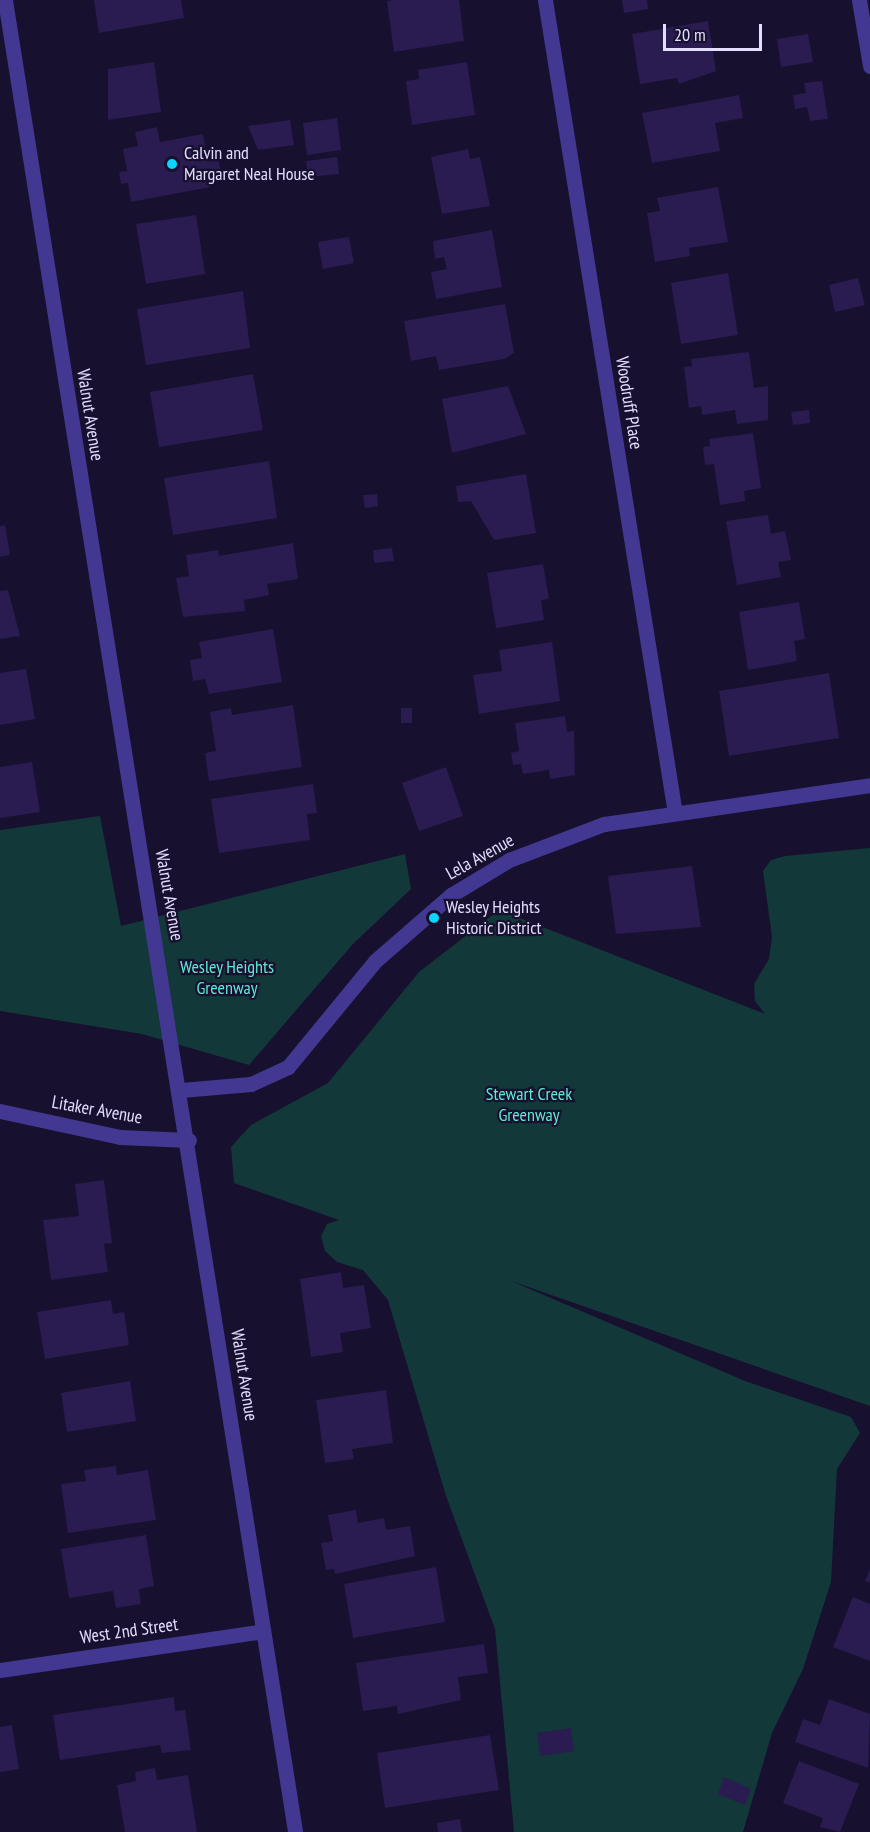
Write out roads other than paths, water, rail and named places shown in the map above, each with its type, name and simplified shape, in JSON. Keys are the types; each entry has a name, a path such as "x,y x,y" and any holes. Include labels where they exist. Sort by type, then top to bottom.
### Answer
{"street":[{"name":"Walnut Avenue","path":"5,0 189,1140 295,1832"},
{"name":"Woodruff Place","path":"545,0 675,813"},
{"path":"860,0 870,66"},
{"name":"Lela Avenue","path":"181,1090 251,1084 288,1067 384,954 451,895 509,860 604,824 870,785"},
{"name":"Litaker Avenue","path":"0,1111 120,1137 189,1140"},
{"name":"West 2nd Street","path":"0,1670 263,1631"}],"place":[{"name":"Calvin and Margaret Neal House","path":"172,164"},
{"name":"Wesley Heights Historic District","path":"434,918"}],"park label":[{"name":"Wesley Heights Greenway","path":"227,978"},
{"name":"Stewart Creek Greenway","path":"529,1105"}]}
